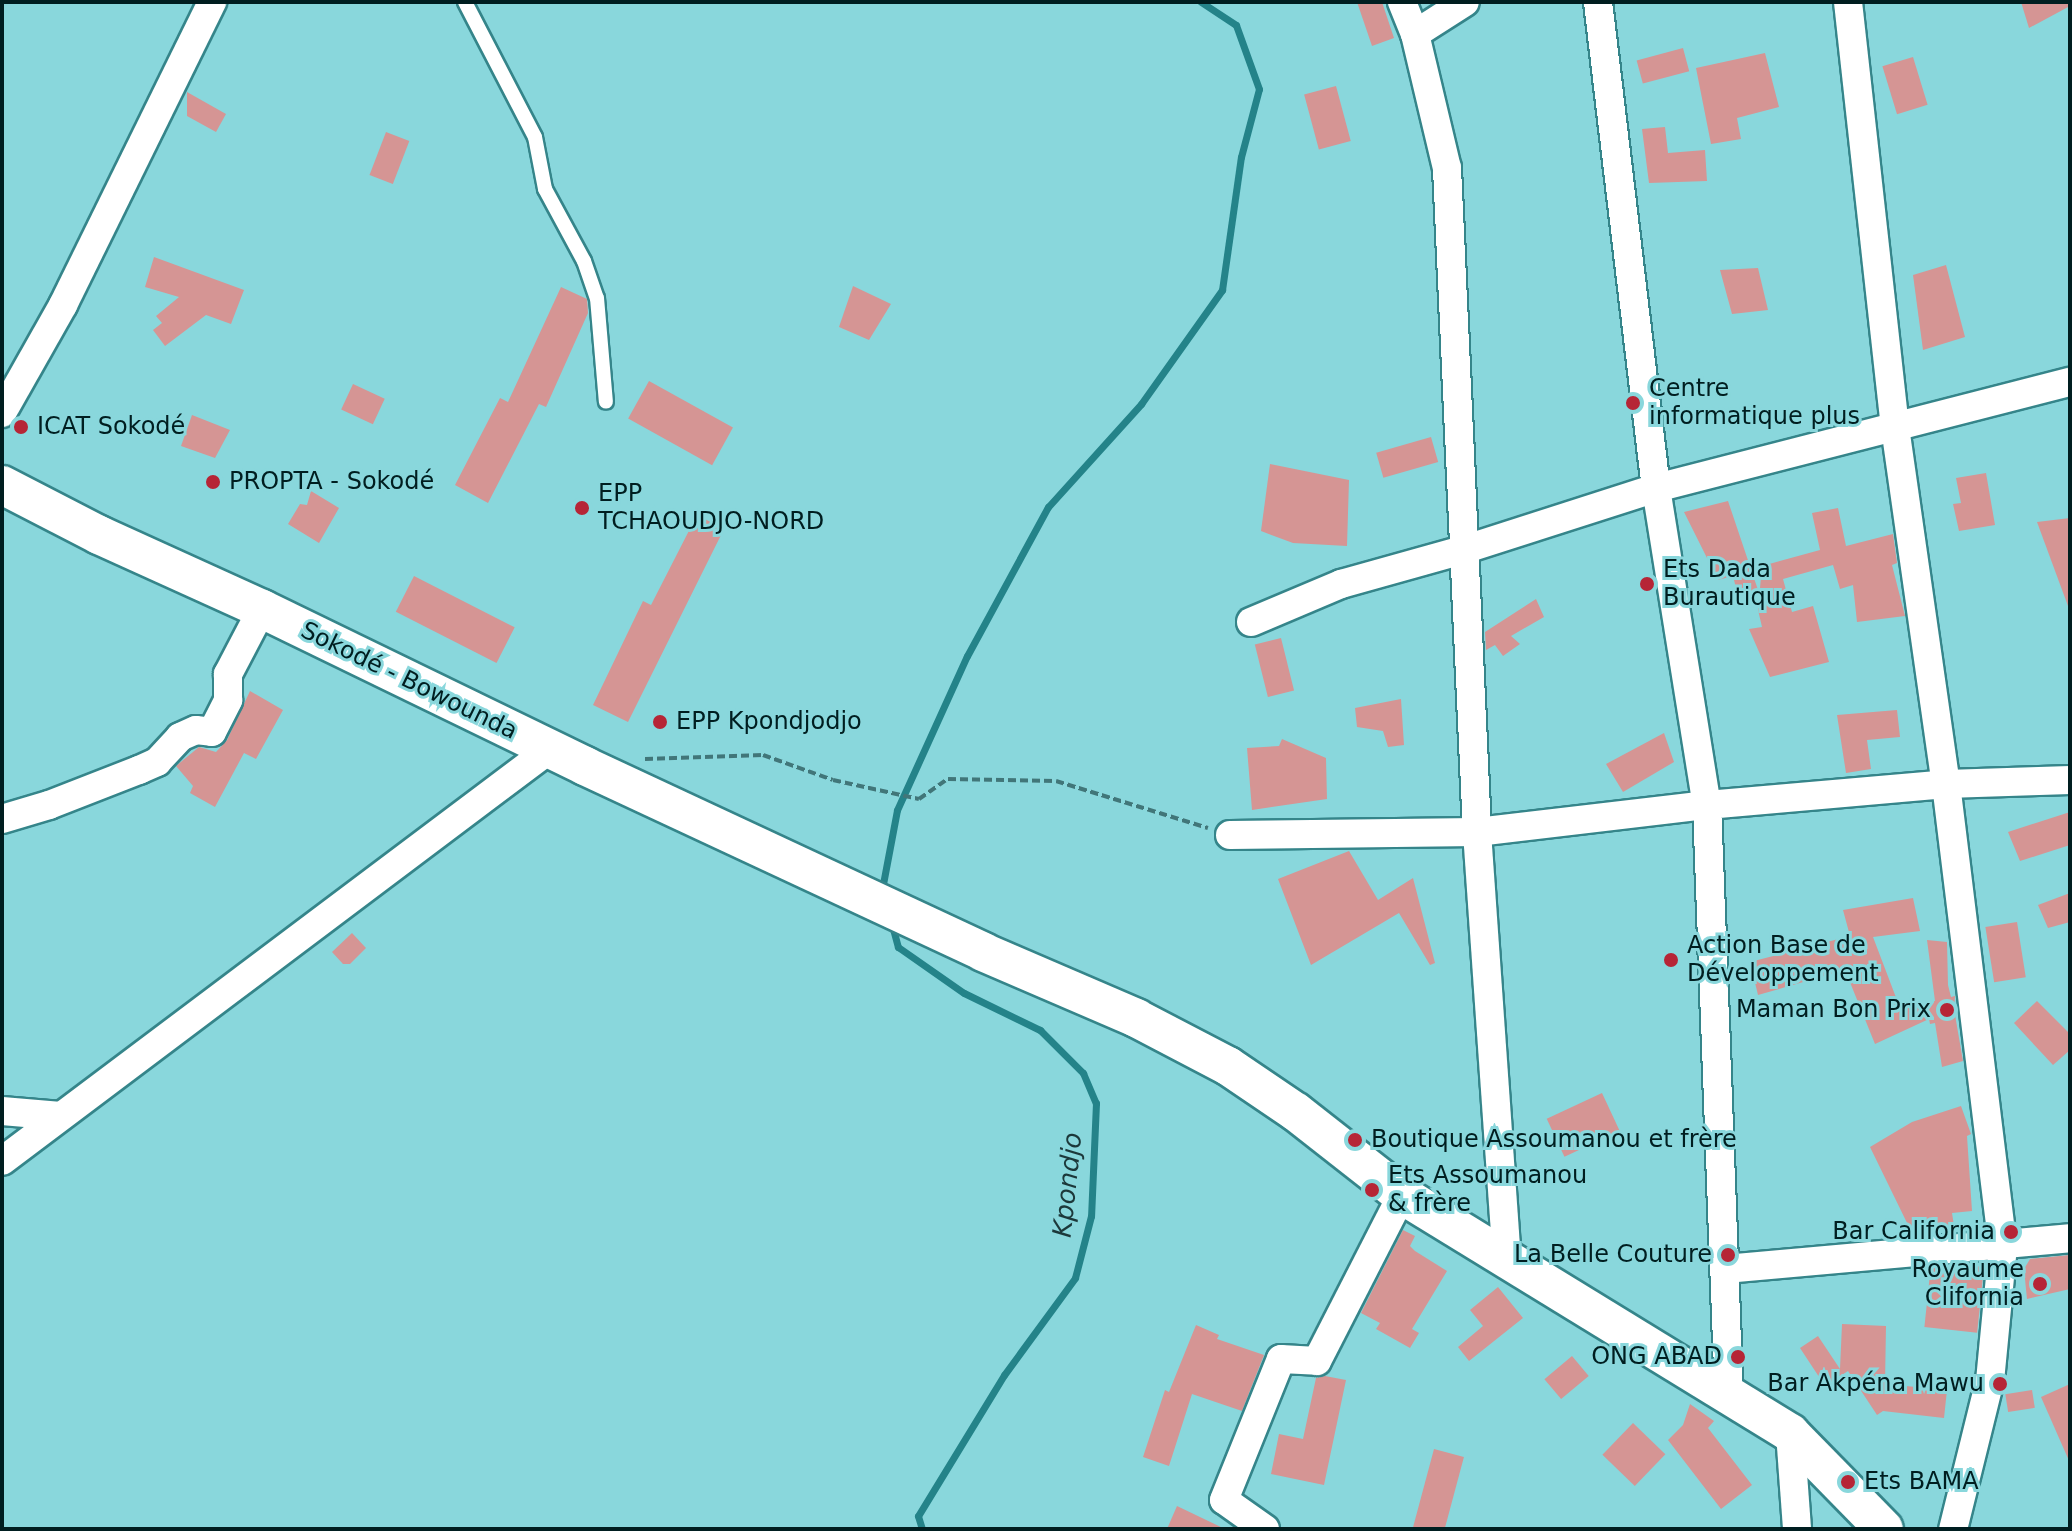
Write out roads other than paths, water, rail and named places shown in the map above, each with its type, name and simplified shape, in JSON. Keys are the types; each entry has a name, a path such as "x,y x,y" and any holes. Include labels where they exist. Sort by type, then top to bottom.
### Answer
{"main road":[{"name":"Sokodé - Bowounda","path":"2,485 99,535 262,609 550,749 983,952 1136,1018 1228,1066 1296,1112 1402,1195 1790,1433 1884,1529"}],"street":[{"path":"2,413 63,305 212,2"},
{"path":"1402,2 1415,34 1447,168 1477,832 1507,1261"},
{"path":"1415,34 1465,2"},
{"path":"1598,2 1656,488 1707,805 1729,1396"},
{"path":"1848,2 1895,427 1946,784 2003,1246 1990,1380 1953,1529"},
{"path":"1251,622 1341,584 1466,549 1656,488 2070,382"},
{"path":"2,819 49,805 157,762 180,737 196,730 212,732 228,700 228,674 262,609"},
{"path":"2,1160 550,749"},
{"path":"1230,835 1477,832 1707,805 1946,784 2070,780"},
{"path":"2,1111 61,1116"},
{"path":"1265,1529 1224,1500 1275,1373 1281,1359 1317,1361 1402,1195"},
{"path":"1725,1269 2070,1238"},
{"path":"1790,1433 1797,1529"}],"lane":[{"path":"465,2 535,137 545,189 584,261 597,298 606,402"}],"waterway":[{"path":"885,893 883,884 897,810 967,656 1048,507 1141,404 1222,290 1241,157 1259,89 1236,25 1201,2"},
{"name":"Kpondjo","path":"892,925 898,947 964,993 1040,1030 1083,1073 1096,1103 1091,1216 1075,1278 1004,1375 918,1516 922,1529"}],"place":[{"name":"Centre informatique plus","path":"1633,403"},
{"name":"ICAT Sokodé","path":"21,427"},
{"name":"PROPTA - Sokodé","path":"213,482"},
{"name":"EPP TCHAOUDJO-NORD","path":"582,508"},
{"name":"Ets Dada Burautique","path":"1647,584"},
{"name":"EPP Kpondjodjo","path":"660,722"},
{"name":"Action Base de Développement","path":"1671,960"},
{"name":"Maman Bon Prix","path":"1947,1010"},
{"name":"Boutique Assoumanou et frère","path":"1355,1140"},
{"name":"Ets Assoumanou & frère","path":"1372,1190"},
{"name":"Bar California","path":"2011,1232"},
{"name":"La Belle Couture","path":"1728,1255"},
{"name":"Royaume Clifornia","path":"2040,1284"},
{"name":"ONG ABAD","path":"1738,1357"},
{"name":"Bar Akpéna Mawu","path":"2000,1384"},
{"name":"Ets BAMA","path":"1848,1482"}]}
